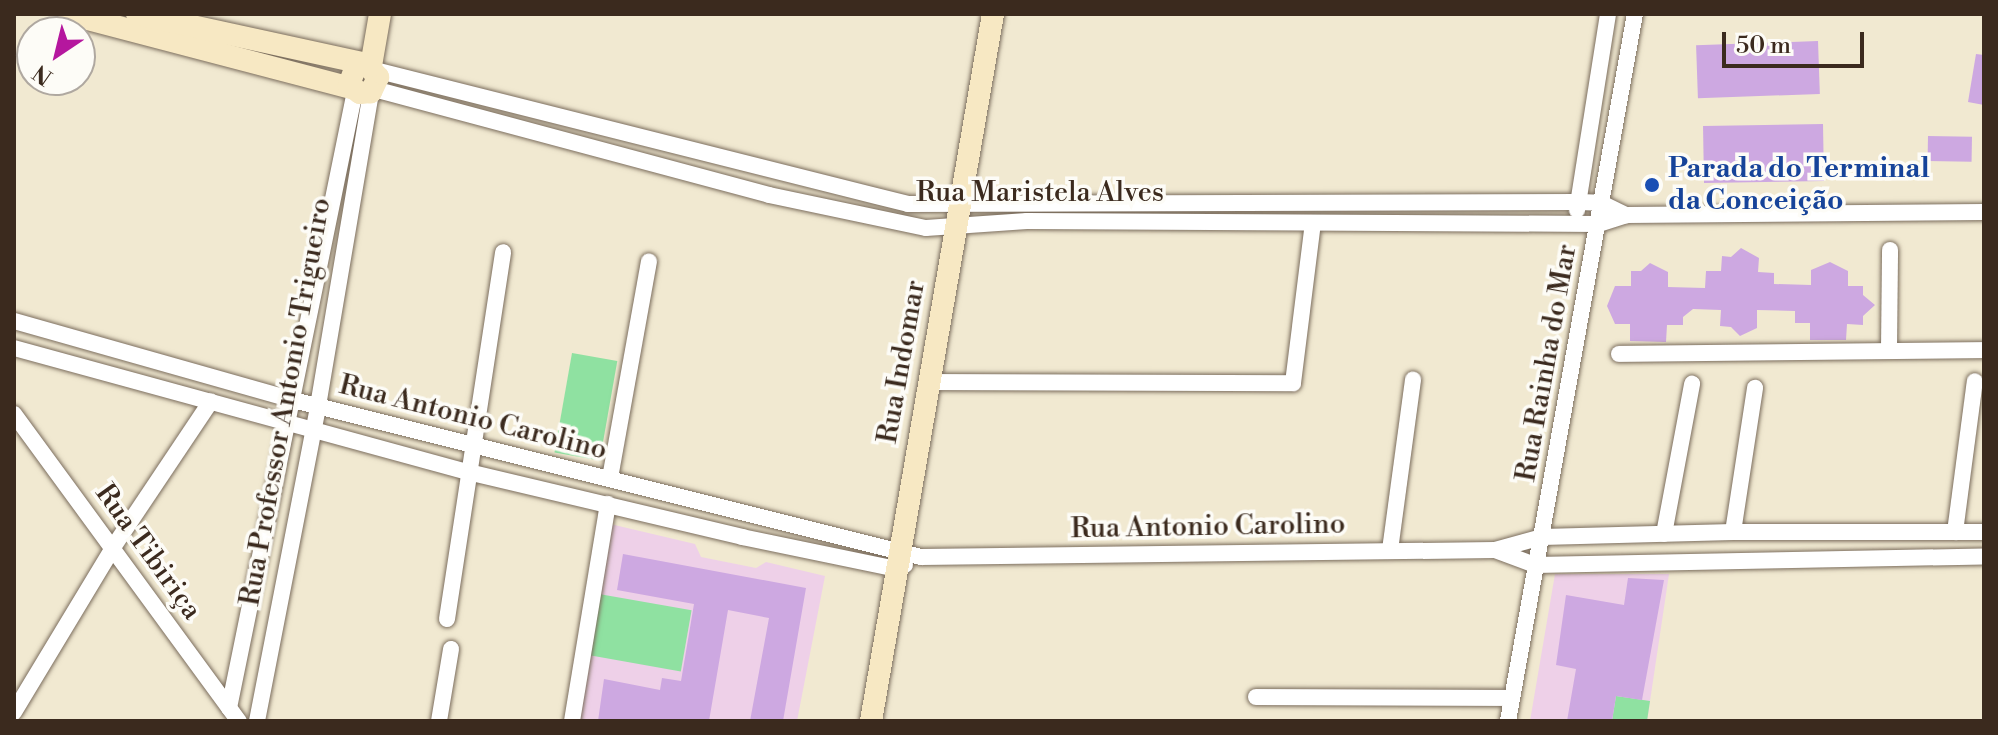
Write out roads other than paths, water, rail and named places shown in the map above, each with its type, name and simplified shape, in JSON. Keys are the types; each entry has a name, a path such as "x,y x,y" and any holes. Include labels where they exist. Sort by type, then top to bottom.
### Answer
{"street":[{"name":"Rua Maristela Alves","path":"69,14 364,78 958,216 1027,221 1599,224 1626,215 1984,212"},
{"name":"Rua Maristela Alves","path":"137,14 855,216 926,228 958,216 1578,202 1601,203 1626,215"},
{"name":"Rua Professor Antonio Trigueiro","path":"234,714 289,399 378,14"},
{"name":"Rua Indomar","path":"871,721 906,558 929,382 993,14"},
{"name":"Rua Rainha do Mar","path":"1576,224 1608,14"},
{"name":"Rua Rainha do Mar","path":"1508,721 1635,14"},
{"name":"Rua Professor Antonio Trigueiro","path":"257,721 318,406 364,78"},
{"path":"929,382 1293,383 1313,223"},
{"path":"1889,350 1890,250"},
{"path":"447,619 503,252"},
{"path":"610,478 649,261"},
{"name":"Rua Antonio Carolino","path":"14,321 289,399 746,511 906,558"},
{"name":"Rua Antonio Carolino","path":"14,348 313,432 742,537 906,558 1495,550 1542,537 1733,532 1984,532"},
{"path":"1619,354 1984,350"},
{"path":"1390,550 1413,380"},
{"path":"1955,532 1975,381"},
{"path":"1664,534 1692,384"},
{"path":"1733,532 1755,388"},
{"path":"14,712 114,546 211,401"},
{"name":"Rua Tibiriça","path":"14,414 114,546 234,714"},
{"path":"572,721 608,504"},
{"path":"742,537 746,511"},
{"path":"1896,555 1897,532"},
{"name":"Rua Antonio Carolino","path":"1495,550 1535,565 1896,555 1984,556"},
{"path":"439,721 451,649"},
{"path":"1256,697 1512,698"}],"place":[{"name":"Parada do Terminal da Conceição","path":"1652,185"}]}
